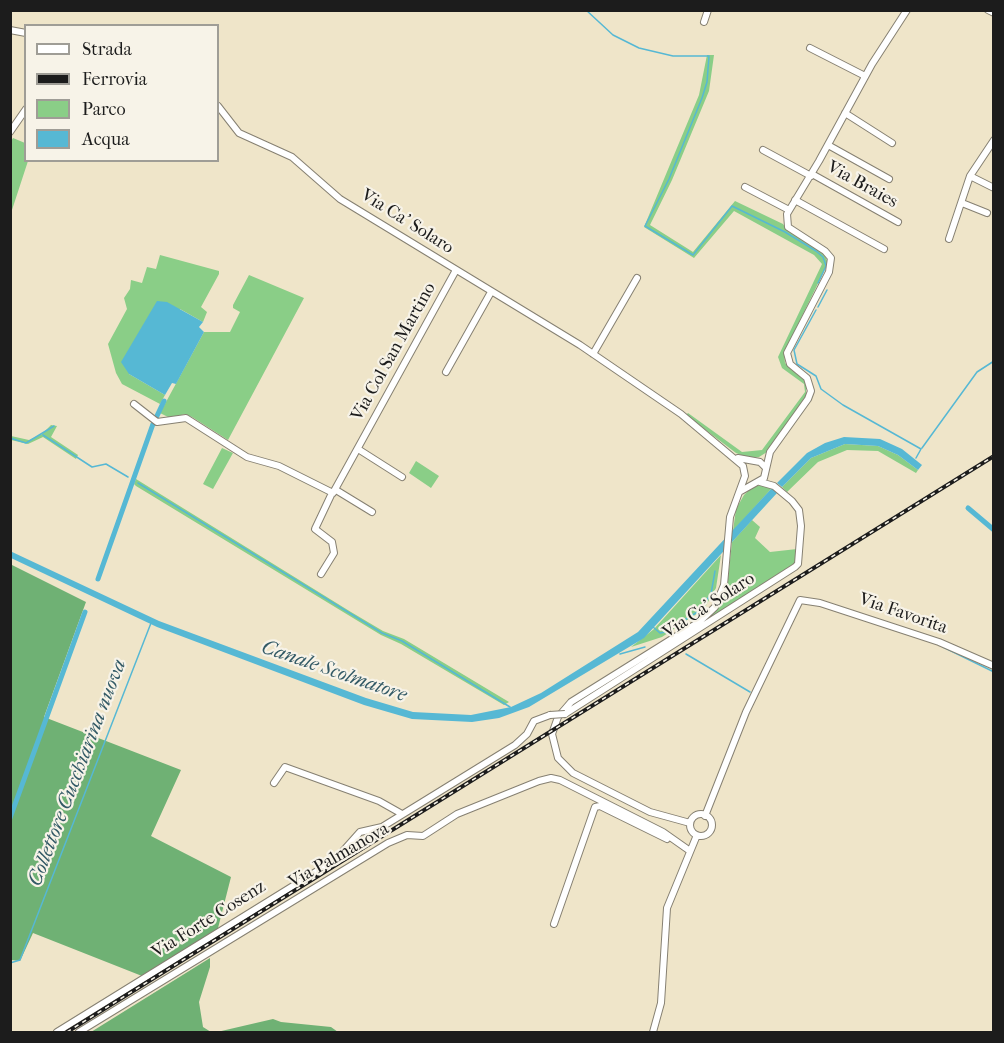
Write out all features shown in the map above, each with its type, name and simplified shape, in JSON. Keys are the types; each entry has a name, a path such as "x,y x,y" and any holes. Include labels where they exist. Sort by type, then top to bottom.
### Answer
{"street":[{"path":"704,22 708,10"},
{"path":"739,493 756,482 765,469 770,452 810,396 809,382 790,364 787,352 831,263 825,251 788,227 786,219 789,210 811,175 865,76 907,10"},
{"path":"988,10 993,13"},
{"path":"810,48 865,76"},
{"name":"Via Ca' Solaro","path":"219,107 239,133 292,157 332,193 593,354 669,406 732,455 756,482 774,486"},
{"path":"10,132 24,112"},
{"path":"845,113 892,142"},
{"path":"949,238 970,176 993,140"},
{"path":"828,145 889,179"},
{"name":"Via Braies","path":"763,150 898,222"},
{"path":"970,176 993,188"},
{"path":"745,187 789,210"},
{"path":"795,200 884,249"},
{"path":"962,203 987,213"},
{"name":"Via Col San Martino","path":"321,574 334,553 332,542 315,529 456,270"},
{"path":"593,354 637,278"},
{"path":"447,372 491,292"},
{"path":"134,404 157,422 186,418 247,457 282,467 372,512"},
{"name":"Via Col San Martino","path":"358,449 402,477"},
{"path":"754,461 770,452"},
{"name":"Via Ca' Solaro","path":"402,814 514,745 527,734 534,721 550,715 565,714 673,647 798,564 801,515 796,506 774,486 765,469 754,461 732,455"},
{"name":"Via Ca' Solaro","path":"690,823 636,806 573,773 558,758 552,734 558,717 571,702 706,617 723,590 731,509 739,493 745,472 754,461"},
{"name":"Via Favorita","path":"705,816 746,712 800,600 820,603 939,642 993,666"},
{"name":"Via Palmanova","path":"274,783 285,767 379,801 402,814"},
{"name":"Via Palmanova","path":"79,1032 388,843 406,835 423,836 458,814 551,778 560,780 663,832 690,851"},
{"path":"554,924 595,807 600,807 675,842"},
{"name":"Via Forte Cosenz","path":"57,1032 335,860 360,832 382,827 402,814"},
{"path":"705,816 710,820 711,829 704,836 692,832 690,823 694,817 705,816"},
{"path":"653,1032 661,1003 667,908 697,835"}],"green space":[{"path":"707,55 714,55 709,91 672,180 650,225 693,252 735,201 783,224 787,230 824,253 828,263 784,353 785,363 806,382 806,398 767,452 759,457 749,458 736,453 686,415 688,413 742,452 762,450 805,392 804,384 782,368 778,357 822,264 814,255 734,211 694,258 644,227 699,95"},
{"path":"13,138 24,143 24,162 28,162 11,213 10,143"},
{"path":"160,255 219,271 219,274 201,307 207,312 203,322 180,309 129,374 165,395 160,404 122,384 116,373 108,344 127,309 124,298 130,289 131,280 142,283 147,267 156,269"},
{"path":"249,275 304,298 228,440 185,414 170,418 160,413 204,332 230,332 240,312 233,308 233,305"},
{"path":"51,425 57,426 51,437 78,455 76,459 43,437 28,444 11,440 11,436 29,440 42,434"},
{"path":"845,444 878,446 898,455 918,470 916,473 878,451 847,450 818,462 787,492 782,487 811,458"},
{"path":"222,448 233,453 213,489 203,484"},
{"path":"416,461 439,476 431,488 409,473"},
{"path":"136,479 351,612 383,631 404,639 509,702 504,705 401,644 381,635 136,486 134,484"},
{"path":"762,485 772,488 733,531 736,509 744,495 752,487"},
{"path":"752,520 760,527 755,538 770,552 797,549 795,563 709,619 723,600 727,588 732,542"},
{"path":"721,555 716,588 704,609 662,637 631,647 654,629"},
{"path":"10,564 86,602 44,717 181,770 151,836 231,877 217,932 142,976 33,933 20,961 11,960"},
{"path":"210,958 210,967 199,1002 203,1027 211,1032 91,1032"},
{"path":"273,1019 281,1022 331,1027 338,1032 217,1032"}],"water":[{"path":"157,301 167,302 203,322 199,327 204,332 176,384 172,383 165,395 129,374 121,362"},
{"path":"844,437 880,439 902,449 922,465 918,470 898,455 878,446 845,444 811,458 782,487 777,483 807,453 825,443"},
{"path":"772,488 777,493 644,638 529,707 499,718 472,722 412,719 364,705 157,627 11,558 10,551 159,621 366,698 413,712 471,715 511,707 541,693 638,632"}],"waterway":[{"path":"586,10 613,35 639,48 673,56 709,56 707,82 702,98 669,179 645,226 693,255 732,206 785,232 823,257 826,266 818,283"},
{"path":"818,307 827,290"},
{"path":"816,310 794,350 797,364 816,376 821,389 843,405 921,449 916,458"},
{"path":"922,448 977,372 994,361"},
{"path":"156,418 164,401"},
{"path":"98,579 153,424"},
{"path":"10,438 26,443 54,426"},
{"path":"43,435 92,467 106,464 128,477"},
{"path":"138,483 382,633 402,641 510,707"},
{"name":"Canale Scolmatore","path":"968,508 994,530"},
{"path":"653,627 660,633 665,632 699,611 711,594 715,571"},
{"path":"10,818 85,612"},
{"name":"Collettore Cucchiarina nuova","path":"10,963 20,960 151,623"},
{"path":"620,654 645,647"},
{"path":"943,647 994,672"},
{"path":"686,654 750,692"}],"railway":[{"path":"67,1032 994,456"}]}
